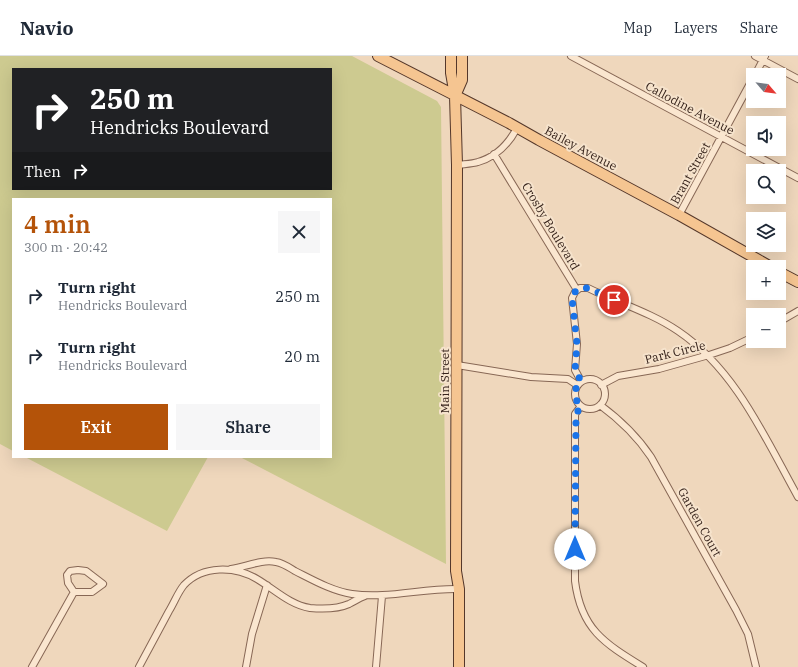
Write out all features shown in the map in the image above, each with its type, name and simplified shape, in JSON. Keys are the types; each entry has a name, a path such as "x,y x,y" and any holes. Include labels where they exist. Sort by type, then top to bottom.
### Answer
{"main road":[{"name":"Bailey Avenue","path":"378,56 517,128 679,215 758,260"},
{"name":"Main Street","path":"451,56 451,73 456,96 457,165 456,571 459,589 459,667"},
{"name":"Main Street","path":"456,96 462,80 462,56"},
{"path":"786,276 798,282"}],"street":[{"name":"Callodine Avenue","path":"572,56 798,178"},
{"path":"755,56 764,58 798,79"},
{"path":"759,68 764,58"},
{"name":"Brant Street","path":"679,215 746,92"},
{"path":"457,165 479,162 494,154 508,143 517,128"},
{"name":"Crosby Boulevard","path":"494,154 577,290"},
{"path":"456,365 517,375 568,379 579,383 590,379 602,385 604,397 600,405 589,409 581,406 576,399 575,394 579,383 575,370 577,344 572,298 580,288 588,288 650,315 678,331 709,355 732,384 749,409 798,497"},
{"path":"786,318 798,311"},
{"name":"Park Circle","path":"602,385 618,376 659,368 709,355 746,339"},
{"name":"Garden Court","path":"600,405 611,413 636,437 651,457 736,610 748,634 756,667"},
{"path":"581,406 576,414 575,580 577,592 583,612 596,633 614,649 643,667"},
{"path":"139,667 183,587 195,576 204,572 241,568 262,561 278,562 330,588 350,594 382,596 442,588 459,589"},
{"path":"228,570 247,574 286,598 308,608 330,608 340,606 349,604 365,596"},
{"path":"70,571 86,571 103,584 92,592 74,592 68,583 67,575 70,571"},
{"path":"246,667 252,634 267,585"},
{"path":"32,667 74,592"},
{"path":"376,667 382,596"}],"shaded area":[{"path":"0,56 352,56 437,101 441,107 446,564 242,458 332,458 332,198 12,198 12,450 0,444"},
{"path":"27,458 207,458 167,531"}],"route":[{"path":"575,549 576,414 581,406 576,399 575,390 581,381 575,370 577,344 572,298 575,292 580,288 588,288 614,300"}]}
